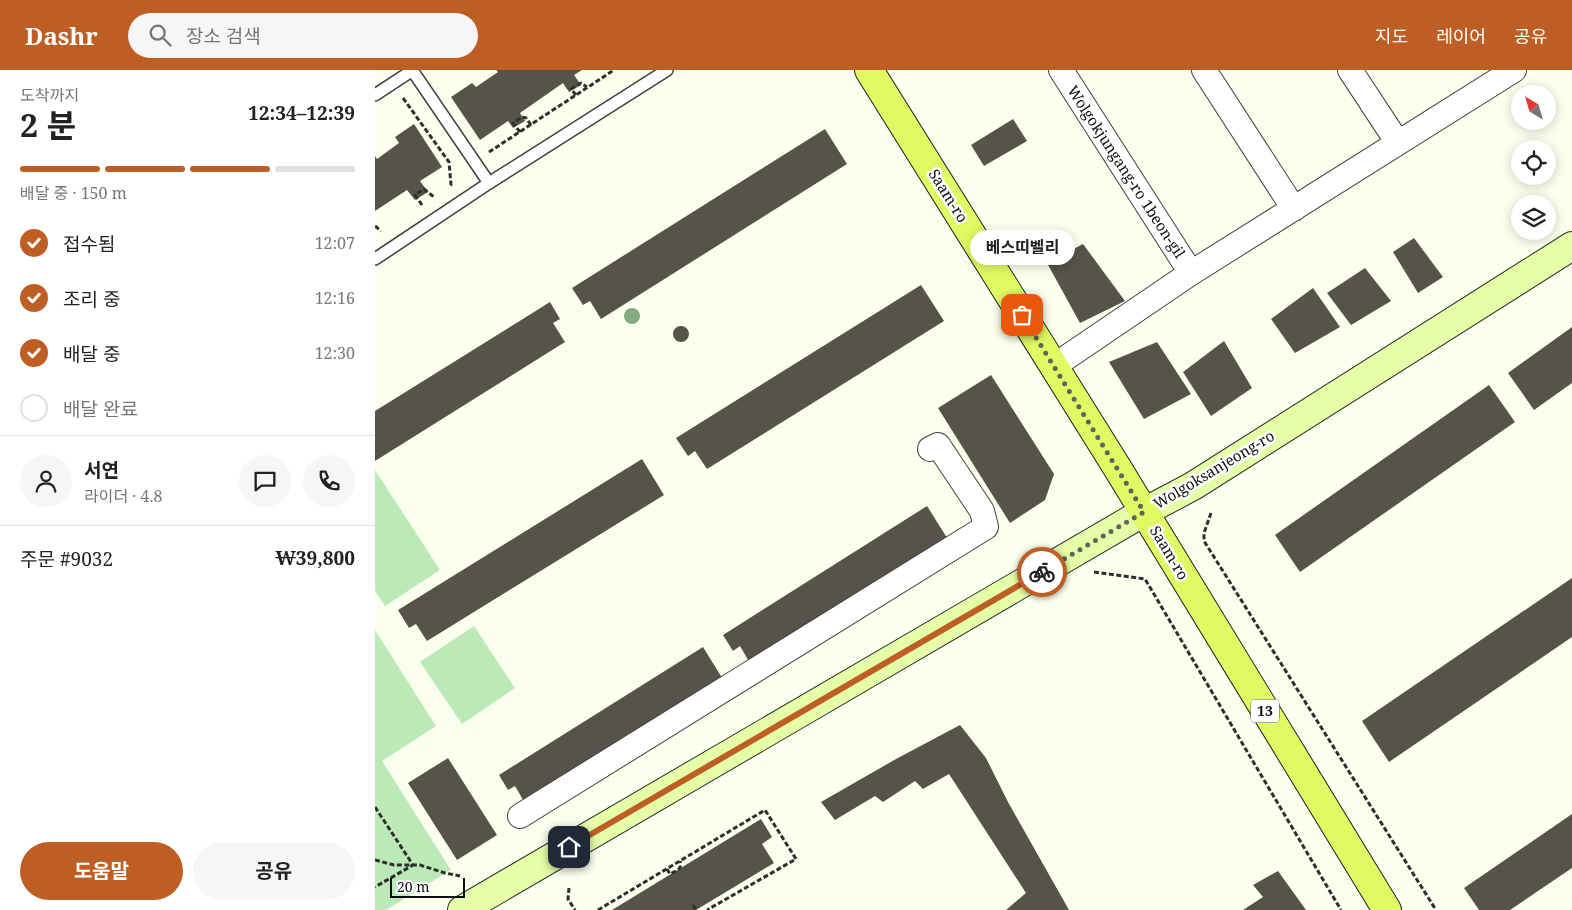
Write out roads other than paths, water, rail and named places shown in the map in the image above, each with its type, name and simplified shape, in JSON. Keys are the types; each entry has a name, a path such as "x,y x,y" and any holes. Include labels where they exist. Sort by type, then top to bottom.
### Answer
{"main road":[{"name":"Saam-ro","path":"869,70 1054,366 1387,910"}],"street":[{"name":"Wolgokjungang-ro 1beon-gil","path":"1061,70 1191,273 1398,143 1503,73"},
{"path":"1204,70 1293,209"},
{"path":"1351,70 1398,143"},
{"name":"Wolgoksanjeong-ro","path":"462,910 1144,512 1193,486 1572,246"},
{"path":"1054,366 1191,273"},
{"path":"520,816 986,527 982,512 938,445 930,449"}],"lane":[{"path":"375,95 413,70 489,182"},
{"path":"375,259 489,182 667,70"}],"place":[{"name":"베스띠벨리","path":"1022,315"}]}
